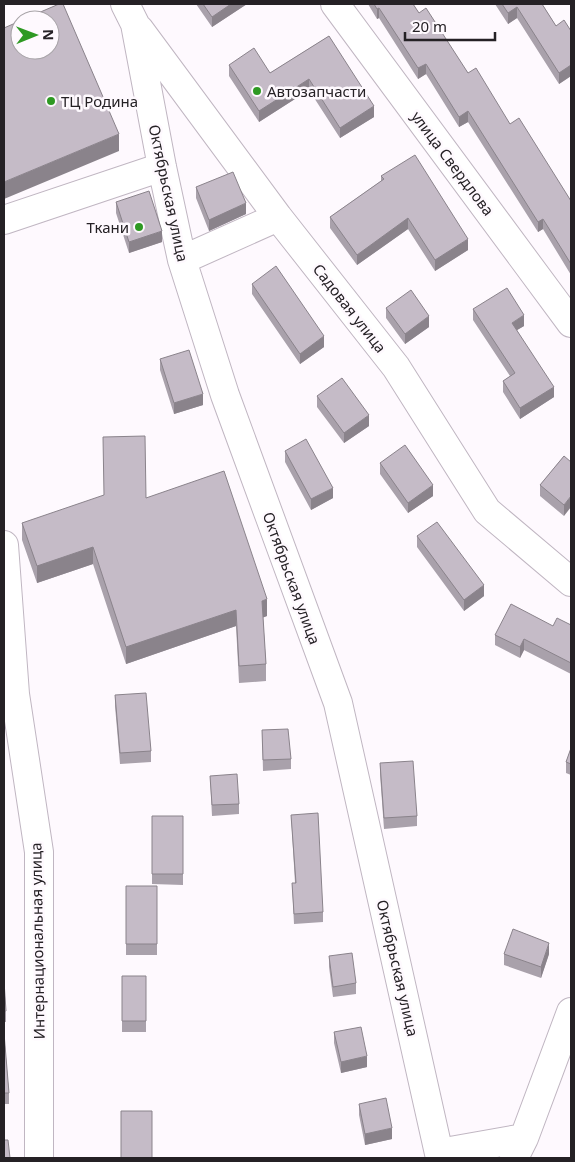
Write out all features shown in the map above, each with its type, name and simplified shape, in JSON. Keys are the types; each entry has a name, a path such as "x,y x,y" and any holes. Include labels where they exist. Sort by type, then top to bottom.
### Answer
{"street":[{"name":"улица Свердлова","path":"335,4 571,322"},
{"name":"Октябрьская улица","path":"130,14 182,260 225,395 338,702 440,1156"},
{"name":"Садовая улица","path":"130,14 278,217 396,367 487,511 571,582"},
{"path":"4,220 162,167"},
{"path":"182,260 278,217"},
{"name":"Интернациональная улица","path":"4,545 15,694 39,852 39,1158"},
{"path":"440,1156 519,1148 571,1012"}],"building":[{"name":"ТЦ Родина","path":"63,4 119,134 4,182 4,28 10,25 10,60 60,60 60,10 45,10"},
{"path":"203,4 231,4 212,17"},
{"path":"374,4 413,4 419,13 426,8 468,73 476,68 510,124 519,118 571,201 571,264 543,219 538,222 468,111 459,117 426,64 418,68 379,8 377,9"},
{"path":"502,4 542,4 556,26 564,20 571,31 571,65 559,73 517,7 508,13"},
{"path":"329,36 374,106 340,128 309,79 259,111 229,65 254,48 270,73"},
{"path":"415,155 468,239 435,260 408,218 357,255 330,217 384,179 381,176"},
{"path":"233,172 246,203 209,220 196,187"},
{"name":"Ткани","path":"149,191 162,231 129,242 116,202"},
{"path":"276,266 324,336 300,354 252,284"},
{"path":"507,288 524,315 512,323 554,387 520,408 503,381 515,373 473,309"},
{"path":"411,290 429,316 405,334 386,308"},
{"path":"189,350 203,394 174,403 160,359"},
{"path":"342,378 369,415 344,433 317,396"},
{"path":"145,436 146,498 224,471 267,599 262,601 266,664 239,666 236,610 126,647 93,547 37,566 22,523 104,495 103,437"},
{"path":"306,439 333,488 311,499 285,451"},
{"path":"405,445 433,485 408,503 380,463"},
{"path":"564,456 571,462 571,496 564,505 540,485"},
{"path":"437,522 484,585 464,600 417,536"},
{"path":"511,604 553,626 557,618 571,625 571,663 524,639 520,647 495,635"},
{"path":"146,693 151,751 120,753 115,695"},
{"path":"288,729 291,759 263,760 262,730"},
{"path":"571,748 571,764 566,762"},
{"path":"413,761 417,816 384,818 380,763"},
{"path":"237,774 239,804 212,805 210,776"},
{"path":"318,813 323,912 294,914 292,883 296,883 291,815"},
{"path":"152,816 183,816 183,874 152,874"},
{"path":"126,886 157,886 157,944 126,944"},
{"path":"513,929 549,943 541,967 504,954"},
{"path":"352,953 356,983 333,987 329,956"},
{"path":"122,976 146,976 146,1021 122,1021"},
{"path":"4,981 6,1011 4,1011"},
{"path":"361,1027 367,1056 341,1062 334,1032"},
{"path":"4,1033 9,1093 4,1093"},
{"path":"386,1098 392,1128 365,1134 359,1104"},
{"path":"121,1111 152,1111 152,1158 121,1158"},
{"path":"4,1140 8,1140 10,1158 4,1158"}],"place":[{"name":"Автозапчасти","path":"257,91"},
{"name":"ТЦ Родина","path":"51,101"},
{"name":"Ткани","path":"139,227"}]}
